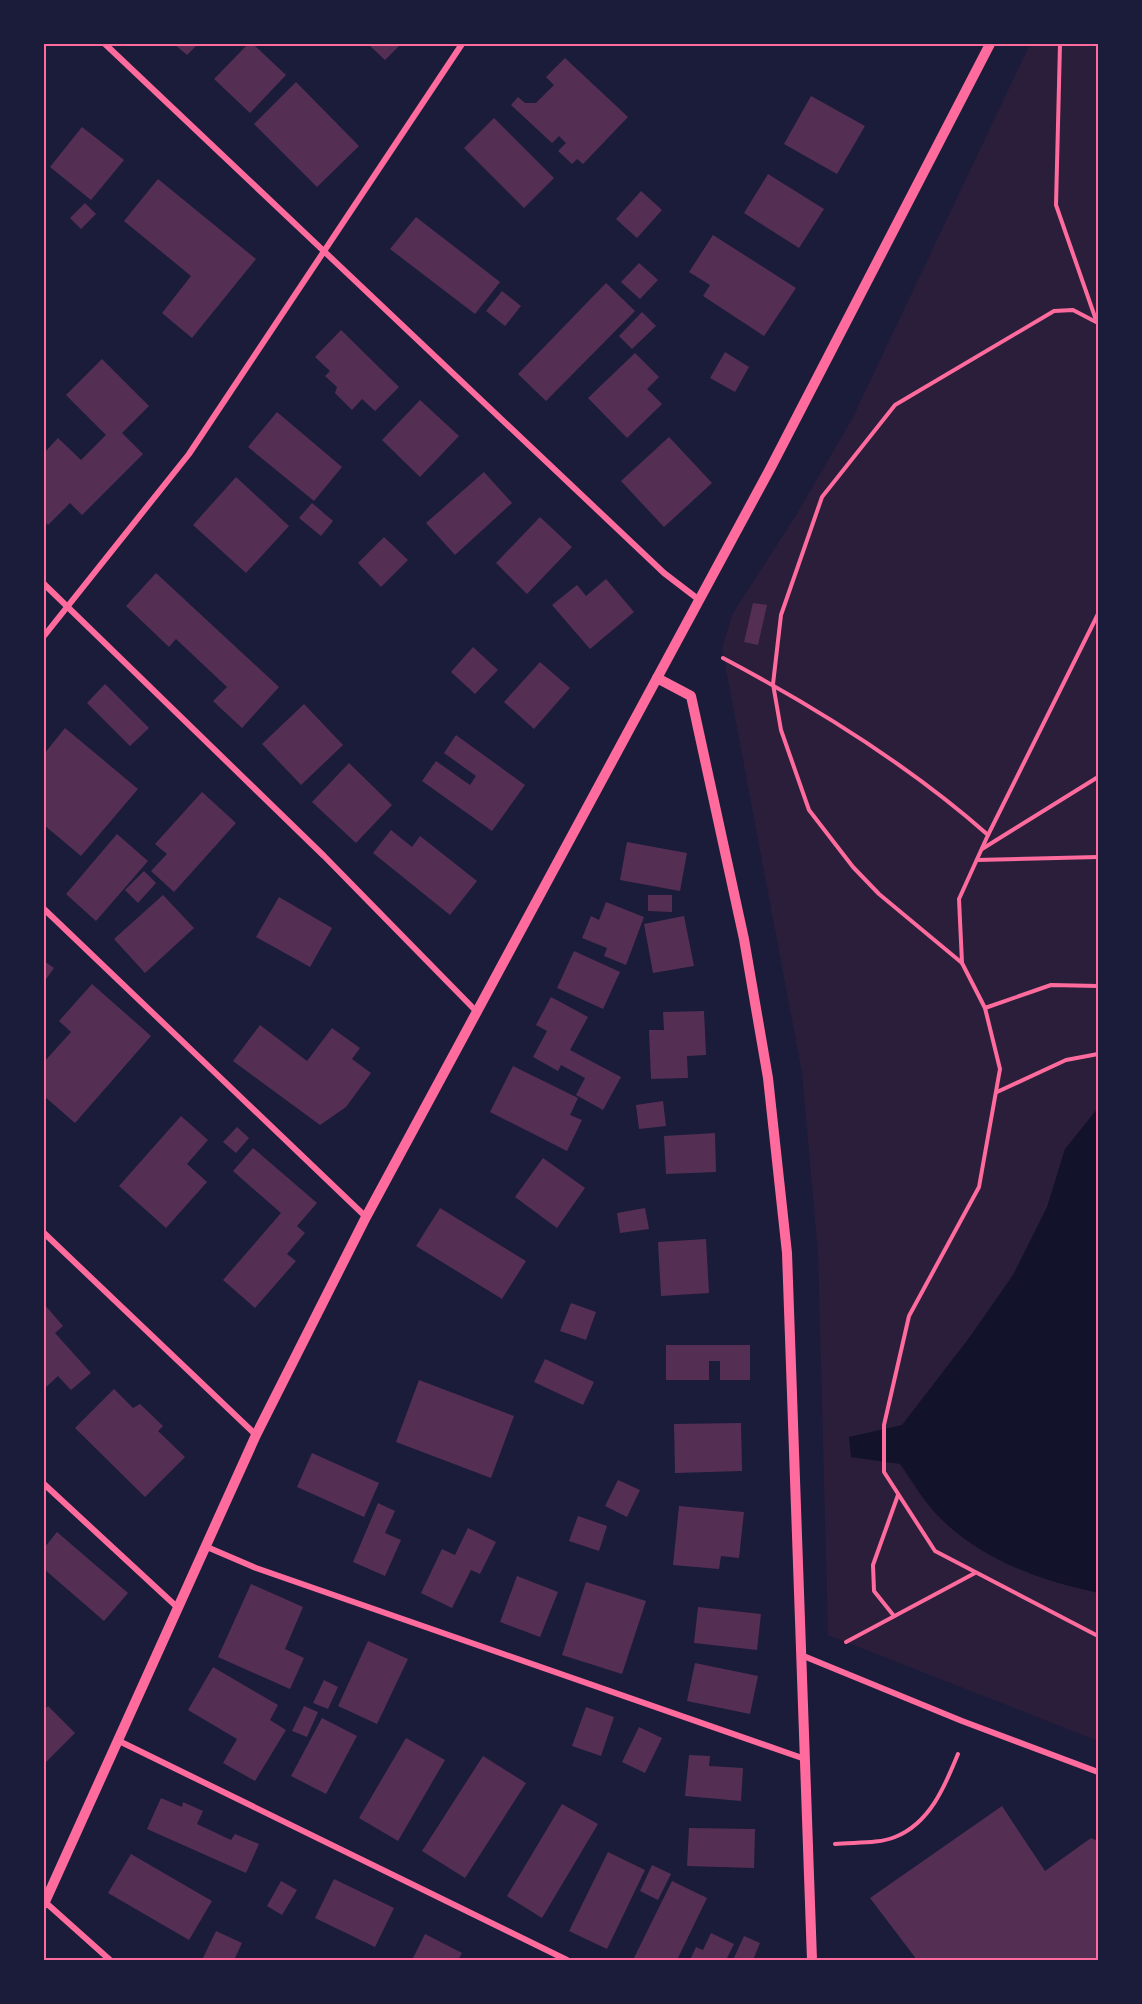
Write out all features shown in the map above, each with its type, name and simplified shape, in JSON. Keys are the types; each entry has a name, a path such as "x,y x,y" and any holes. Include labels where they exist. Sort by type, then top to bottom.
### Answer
{"street":[{"path":"105,44 664,573 698,599"},
{"path":"44,636 189,454 462,44"},
{"path":"110,1960 44,1902 177,1607 207,1547 256,1435 366,1218 771,467 990,44"},
{"path":"44,584 324,856 476,1011"},
{"path":"657,678 691,696 744,939 768,1078 787,1254 812,1960"},
{"path":"44,909 366,1218"},
{"path":"44,1233 256,1435"},
{"path":"44,1484 177,1607"},
{"path":"207,1547 256,1568 805,1759"},
{"path":"801,1655 962,1721 1098,1772"},
{"path":"117,1740 567,1960"}],"path":[{"path":"1060,44 1056,206 1097,322"},
{"path":"1097,322 1073,310 1054,311 895,405 822,498 782,615 773,684 781,730 809,810 853,867 879,894 962,963 985,1008 1000,1069 978,1187 909,1316 884,1425 884,1473 935,1551 1098,1636"},
{"path":"962,963 959,899 981,849 1098,614"},
{"path":"723,658 773,684 943,795 988,835"},
{"path":"981,849 1098,777"},
{"path":"977,860 1098,857"},
{"path":"985,1008 1051,985 1098,986"},
{"path":"996,1092 1066,1060 1098,1054"},
{"path":"894,1616 874,1590 873,1565 898,1494"},
{"path":"846,1642 976,1573"},
{"path":"835,1844 895,1837 917,1823 937,1800 958,1754"}],"shaded area":[{"path":"1030,44 1098,44 1098,1741 828,1635 818,1253 802,1073 722,648 733,613 798,512 852,419"},
{"path":"1098,1108 1098,1593 1035,1575 976,1547 935,1513 900,1464 851,1457 849,1437 902,1425 969,1338 1013,1275 1047,1207 1065,1149"}],"building":[{"path":"174,44 198,44 187,55"},
{"path":"248,44 253,44 286,75 250,113 214,79"},
{"path":"368,44 401,44 385,60"},
{"path":"565,58 628,117 583,164 577,159 572,164 558,151 566,143 559,136 552,143 511,105 518,97 525,103 536,103 554,85 546,77"},
{"path":"296,82 359,146 317,187 254,124"},
{"path":"811,96 865,126 837,174 784,144"},
{"path":"494,118 554,178 524,208 464,148"},
{"path":"82,127 124,160 91,200 50,167"},
{"path":"768,174 824,209 799,248 744,213"},
{"path":"158,179 256,259 192,338 162,313 191,276 124,221"},
{"path":"641,191 662,210 637,238 616,219"},
{"path":"85,203 96,214 81,229 70,218"},
{"path":"416,217 500,282 475,314 390,249"},
{"path":"713,235 796,288 764,336 703,296 710,285 689,272"},
{"path":"639,263 658,280 640,299 621,282"},
{"path":"606,283 635,311 546,401 518,374"},
{"path":"502,291 521,306 505,326 486,311"},
{"path":"642,312 656,326 632,349 619,336"},
{"path":"341,330 399,387 375,411 362,399 352,410 335,393 337,387 325,376 330,371 315,357"},
{"path":"725,352 749,367 735,392 710,378"},
{"path":"635,353 659,377 647,389 662,404 627,438 588,398"},
{"path":"102,359 149,406 122,433 143,454 82,515 70,503 48,525 44,521 44,453 58,438 81,460 106,435 66,395"},
{"path":"420,400 459,436 420,477 382,440"},
{"path":"277,412 342,467 314,501 248,447"},
{"path":"669,437 712,483 664,527 621,481"},
{"path":"484,472 512,503 455,555 426,523"},
{"path":"236,477 289,526 246,573 193,525"},
{"path":"312,503 333,521 321,536 299,518"},
{"path":"540,517 572,547 527,594 496,563"},
{"path":"384,537 408,560 381,587 358,563"},
{"path":"156,573 279,687 242,728 213,701 227,687 176,639 169,647 126,606"},
{"path":"606,579 634,612 590,649 552,605 577,585 586,596"},
{"path":"753,603 767,605 758,645 744,642"},
{"path":"473,647 498,670 475,694 451,672"},
{"path":"540,662 570,688 534,729 504,702"},
{"path":"105,684 149,728 130,746 87,703"},
{"path":"304,704 343,745 301,785 262,744"},
{"path":"65,728 138,789 81,856 44,825 44,754"},
{"path":"456,735 525,785 492,831 422,781 436,761 470,785 476,776 444,753"},
{"path":"349,763 392,805 356,843 312,802"},
{"path":"202,792 236,823 174,892 151,871 167,854 155,844"},
{"path":"391,830 412,847 420,836 477,881 450,915 373,853"},
{"path":"117,834 148,861 96,921 66,894"},
{"path":"627,842 687,853 680,891 620,880"},
{"path":"144,871 156,883 138,903 125,890"},
{"path":"163,895 194,928 145,973 114,939"},
{"path":"648,895 672,895 672,912 648,911"},
{"path":"279,897 332,928 310,967 256,937"},
{"path":"606,902 644,917 626,965 604,956 607,948 582,938 591,916 599,920"},
{"path":"684,916 694,966 653,973 644,924"},
{"path":"574,951 620,972 603,1009 557,988"},
{"path":"44,961 54,968 44,982"},
{"path":"92,984 151,1036 75,1123 44,1096 44,1062 71,1032 59,1021"},
{"path":"551,997 588,1017 570,1050 621,1077 603,1110 576,1095 585,1078 561,1065 558,1071 533,1057 547,1031 536,1025"},
{"path":"704,1011 706,1055 687,1056 688,1078 651,1079 649,1030 664,1030 663,1012"},
{"path":"260,1025 307,1061 332,1028 360,1048 352,1059 371,1073 346,1107 320,1125 233,1061"},
{"path":"513,1066 578,1098 570,1115 582,1120 567,1151 490,1112"},
{"path":"663,1101 666,1126 639,1129 636,1105"},
{"path":"181,1116 208,1140 187,1164 207,1182 166,1228 119,1186"},
{"path":"237,1127 249,1138 236,1153 223,1142"},
{"path":"715,1133 716,1172 666,1174 664,1136"},
{"path":"253,1148 317,1203 297,1226 305,1233 287,1254 296,1261 255,1308 223,1280 281,1213 233,1171"},
{"path":"543,1158 585,1188 557,1228 515,1197"},
{"path":"440,1208 526,1261 502,1299 416,1246"},
{"path":"645,1208 649,1229 620,1233 617,1213"},
{"path":"706,1239 709,1293 661,1296 658,1242"},
{"path":"571,1303 596,1312 586,1340 560,1331"},
{"path":"44,1304 63,1326 55,1333 91,1373 71,1390 58,1376 44,1389"},
{"path":"666,1345 750,1345 750,1380 720,1380 720,1361 709,1361 709,1380 666,1380"},
{"path":"545,1359 594,1382 583,1405 534,1382"},
{"path":"419,1380 514,1416 491,1478 396,1442"},
{"path":"114,1389 133,1408 140,1404 163,1426 158,1431 185,1457 145,1497 75,1428"},
{"path":"741,1423 742,1471 675,1473 674,1424"},
{"path":"312,1453 379,1483 364,1517 297,1487"},
{"path":"618,1480 640,1490 627,1517 605,1506"},
{"path":"378,1503 395,1511 385,1533 401,1540 385,1576 353,1562"},
{"path":"679,1506 744,1512 739,1558 721,1556 719,1569 673,1565"},
{"path":"578,1516 607,1526 599,1551 569,1541"},
{"path":"468,1528 496,1542 480,1574 471,1570 452,1608 421,1593 442,1549 455,1555"},
{"path":"57,1532 128,1593 104,1621 44,1569 44,1548"},
{"path":"517,1576 558,1592 540,1637 500,1622"},
{"path":"586,1582 646,1601 622,1674 562,1655"},
{"path":"251,1584 303,1607 285,1649 304,1658 290,1689 218,1657"},
{"path":"698,1607 761,1614 757,1650 694,1643"},
{"path":"368,1641 408,1659 377,1724 338,1706"},
{"path":"695,1663 758,1676 750,1714 687,1701"},
{"path":"213,1667 278,1705 270,1720 286,1730 255,1781 223,1763 237,1739 188,1710"},
{"path":"324,1680 338,1687 328,1709 313,1703"},
{"path":"48,1706 75,1733 44,1764 44,1710"},
{"path":"304,1706 318,1712 307,1737 292,1731"},
{"path":"586,1707 614,1717 601,1756 572,1746"},
{"path":"322,1718 357,1736 326,1794 291,1776"},
{"path":"639,1727 662,1738 645,1773 622,1762"},
{"path":"406,1738 445,1760 398,1841 359,1818"},
{"path":"689,1755 710,1756 709,1766 743,1768 741,1801 685,1796"},
{"path":"483,1756 526,1783 465,1878 422,1851"},
{"path":"161,1798 182,1807 183,1802 203,1811 197,1824 231,1840 235,1834 259,1844 246,1873 147,1829"},
{"path":"562,1804 598,1824 542,1918 507,1896"},
{"path":"1002,1806 1045,1871 1091,1838 1098,1841 1098,1960 917,1960 870,1898"},
{"path":"689,1828 755,1829 754,1868 687,1866"},
{"path":"608,1852 645,1870 607,1949 569,1931"},
{"path":"131,1854 212,1901 189,1940 108,1893"},
{"path":"652,1865 671,1874 658,1900 640,1891"},
{"path":"334,1879 394,1908 375,1947 315,1918"},
{"path":"281,1881 297,1890 282,1915 267,1906"},
{"path":"672,1881 707,1898 677,1960 633,1960"},
{"path":"216,1931 242,1943 234,1960 203,1958"},
{"path":"711,1933 734,1944 726,1960 690,1960 696,1947 703,1950"},
{"path":"425,1934 462,1953 458,1960 412,1960"},
{"path":"744,1936 760,1943 753,1960 733,1960"}]}
